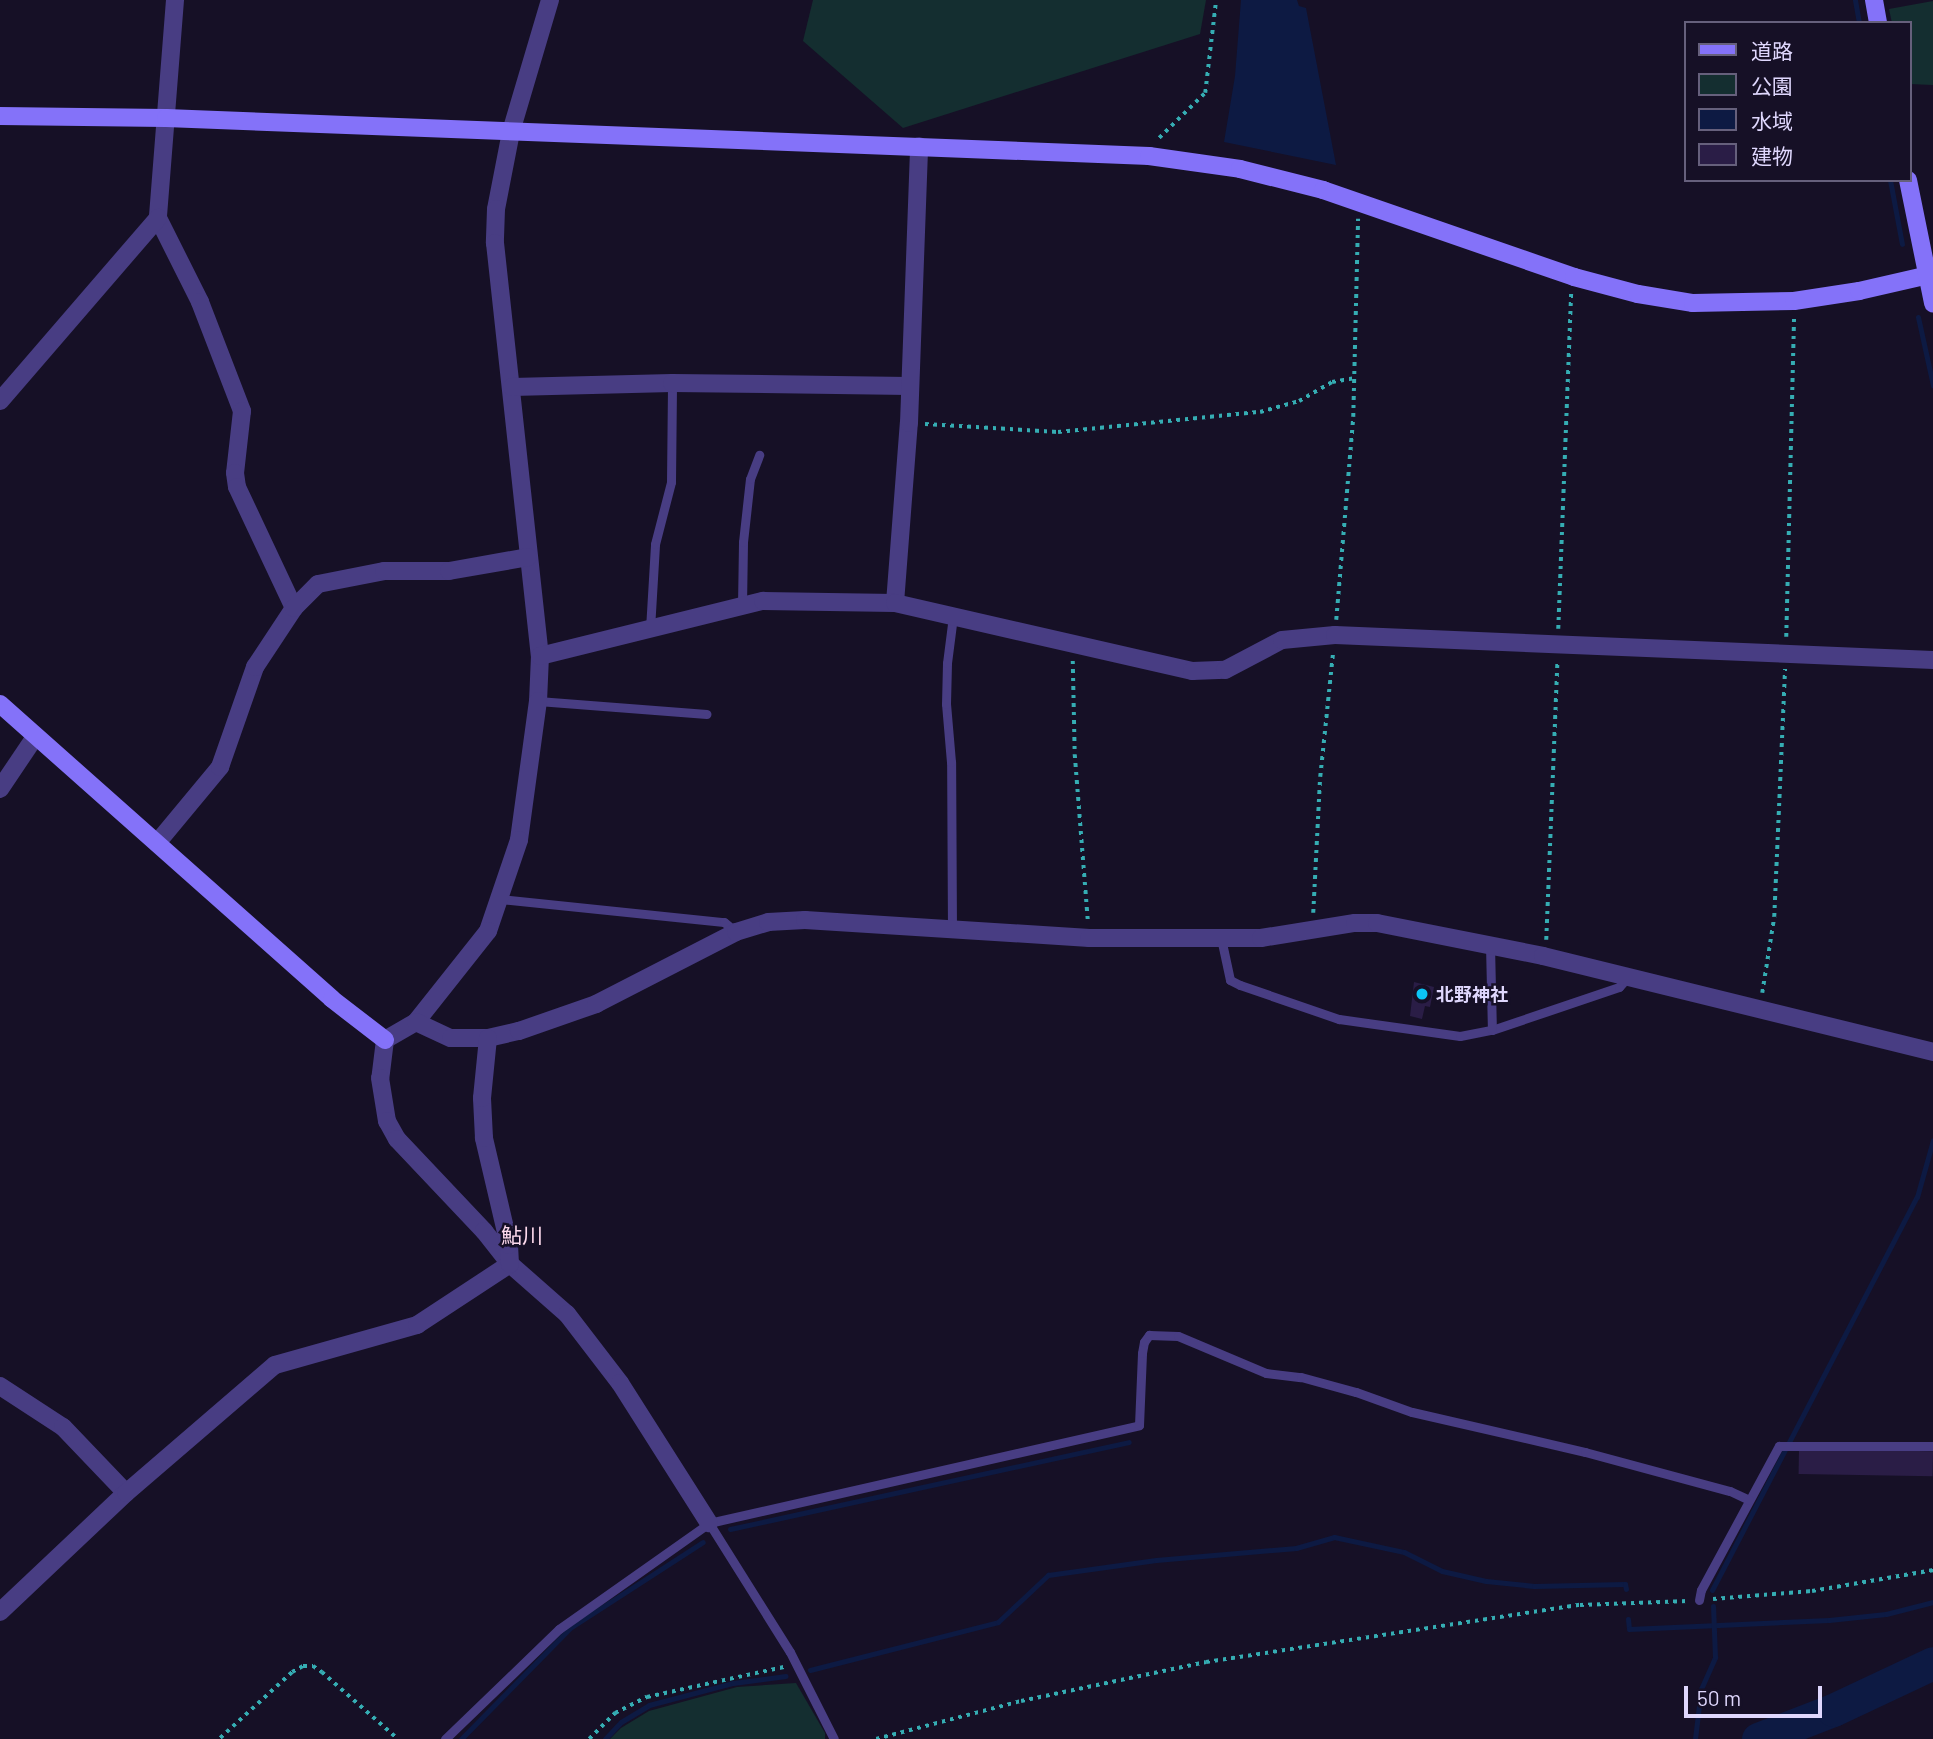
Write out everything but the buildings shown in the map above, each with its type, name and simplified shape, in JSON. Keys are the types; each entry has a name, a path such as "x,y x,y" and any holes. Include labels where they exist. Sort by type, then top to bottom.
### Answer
{"street":[{"path":"175,0 158,219 200,302 242,411 234,473 237,487 294,608"},
{"path":"385,1040 416,1022 488,931 519,841 538,701 540,656 495,243 496,209 511,132 550,0"},
{"path":"1874,0 1878,21"},
{"path":"0,116 166,118 1149,156 1240,169 1363,203 1574,277 1638,294 1693,303 1746,304 1859,291 1930,275"},
{"path":"895,603 909,423 919,146"},
{"path":"1908,182 1930,275 1933,303"},
{"path":"0,401 158,219"},
{"path":"512,387 672,383 909,386"},
{"path":"157,843 220,766 256,667 294,608 318,584 384,571 449,570 528,557"},
{"path":"540,656 763,601 895,603 1192,671 1226,670 1283,640 1335,635 1933,660"},
{"path":"0,704 332,999 385,1040"},
{"path":"0,789 35,737"},
{"path":"416,1022 451,1038 488,1038 519,1031 596,1003 736,932 768,922 805,920 1089,938 1261,938 1377,923 1543,956 1933,1052"},
{"path":"488,1038 482,1098 484,1138 509,1245 510,1264"},
{"path":"385,1040 380,1078 387,1121 397,1139 484,1231 510,1264 567,1314 620,1383 709,1523"},
{"path":"0,1612 126,1493 275,1366 417,1325 510,1264"},
{"path":"0,1386 63,1427 126,1493"}],"lane":[{"path":"650,629 655,544 671,482 672,383"},
{"path":"742,606 743,542 750,479 759,455"},
{"path":"952,931 951,762 946,704 947,663 953,616"},
{"path":"538,701 706,714"},
{"path":"500,899 724,922 736,932"},
{"path":"1221,937 1230,980 1339,1019 1460,1036 1492,1030 1619,987 1628,977"},
{"path":"1490,945 1492,1030"},
{"path":"445,1739 559,1629 709,1523 1139,1424 1144,1342 1149,1335 1161,1334 1196,1341 1266,1373 1301,1377 1356,1392 1412,1412 1585,1452 1730,1491 1749,1500"},
{"path":"1699,1600 1779,1446 1933,1446"},
{"path":"709,1523 796,1664 834,1739"}],"path":[{"path":"1149,156 1157,140 1205,93 1216,0"},
{"path":"1315,929 1313,916 1320,777 1335,635 1354,378 1357,220 1363,203"},
{"path":"1543,956 1546,944 1574,277"},
{"path":"909,423 1058,432 1260,412 1298,401 1332,382 1354,378"},
{"path":"1073,643 1075,755 1089,938"},
{"path":"876,1739 1021,1701 1219,1659 1580,1605 1699,1600 1812,1591 1933,1570"},
{"path":"589,1739 615,1713 648,1697 736,1675 796,1664"},
{"path":"220,1738 292,1672 303,1666 313,1666 398,1739"}],"green space":[{"path":"813,0 1206,0 1200,34 903,128 803,41"},
{"path":"1933,1 1933,85 1912,84 1912,21 1892,21 1889,9"},
{"path":"796,1683 825,1733 825,1739 610,1739 621,1728 649,1711 737,1687"}],"water":[{"path":"1241,0 1297,0 1299,6 1306,8 1336,165 1224,142 1235,76"}],"waterway":[{"path":"1855,0 1859,21"},
{"path":"1890,182 1902,244"},
{"path":"1918,317 1933,385"},
{"path":"1712,1590 1917,1197 1933,1140"},
{"path":"730,1529 1129,1442"},
{"path":"810,1670 998,1622 1048,1575 1156,1560 1296,1548 1334,1537 1404,1552 1442,1571 1486,1581 1534,1586 1625,1584 1626,1589"},
{"path":"461,1739 570,1628 703,1542"},
{"path":"1628,1619 1629,1629 1829,1620 1886,1614 1933,1602"},
{"path":"1695,1739 1701,1689 1715,1657 1713,1606"},
{"name":"鮎川","path":"1758,1739 1833,1710 1933,1663"},
{"path":"605,1739 621,1722 649,1705 733,1683 786,1676"}],"place":[{"name":"北野神社","path":"1422,994"}],"district":[{"name":"鮎川","path":"522,1235"}]}
